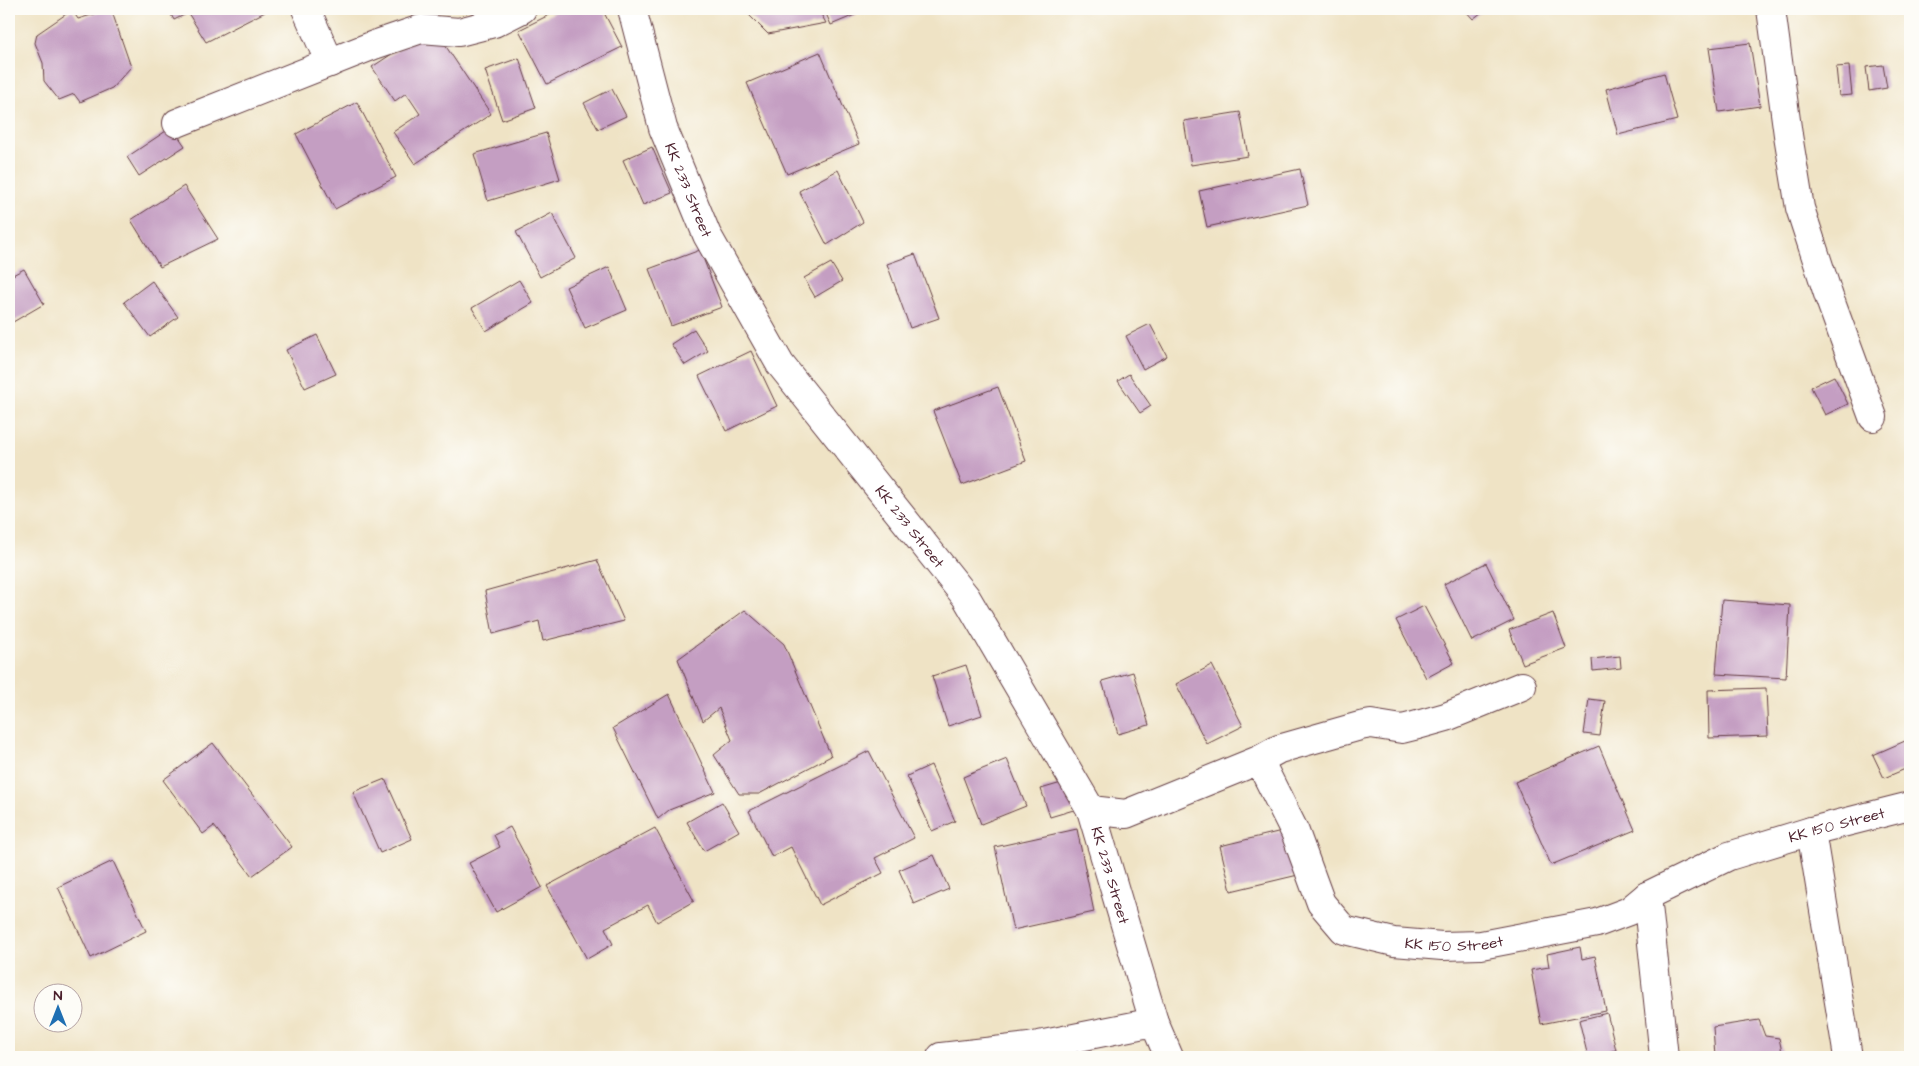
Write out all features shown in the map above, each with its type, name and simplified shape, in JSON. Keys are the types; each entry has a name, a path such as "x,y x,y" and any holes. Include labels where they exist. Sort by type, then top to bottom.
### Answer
{"street":[{"path":"306,9 330,63"},
{"path":"177,123 421,29 459,32 494,23 522,9"},
{"name":"KK 233 Street","path":"632,9 663,128 707,235 780,364 966,596 1091,810 1154,1022 1169,1057"},
{"path":"1770,9 1800,208 1829,297 1873,417"},
{"path":"1091,810 1126,814 1189,787 1215,779 1279,749 1371,724 1402,729 1414,726 1446,717 1522,686"},
{"name":"KK 150 Street","path":"1259,760 1295,832 1321,903 1344,930 1394,942 1442,946 1481,945 1598,923 1629,911 1647,896 1729,856 1811,831 1910,806"},
{"path":"1811,831 1848,1057"},
{"path":"1647,896 1664,1057"},
{"path":"941,1057 1029,1047 1154,1022"}],"building":[{"path":"111,9 131,67 112,88 80,102 74,94 59,100 44,81 43,63 35,43 37,34 72,10 78,19"},
{"path":"168,9 263,9 265,12 206,42 188,13 174,20"},
{"path":"561,9 602,9 622,47 547,84 519,30"},
{"path":"743,9 818,9 826,23 768,34"},
{"path":"824,9 855,9 857,14 831,25"},
{"path":"1464,9 1486,9 1473,19"},
{"path":"433,27 491,114 415,164 393,132 420,114 406,93 395,101 372,67"},
{"path":"1750,43 1760,106 1719,112 1709,48"},
{"path":"820,52 859,144 787,174 747,83"},
{"path":"519,58 536,108 502,120 485,70"},
{"path":"1883,65 1887,88 1869,91 1866,67"},
{"path":"1849,66 1852,95 1839,96 1836,67"},
{"path":"1664,73 1677,120 1618,135 1606,89"},
{"path":"612,89 626,116 598,129 584,103"},
{"path":"357,102 396,177 335,209 296,134"},
{"path":"1240,112 1248,156 1191,165 1184,121"},
{"path":"172,127 185,146 139,176 127,157"},
{"path":"546,133 560,179 488,201 474,154"},
{"path":"652,147 672,193 643,205 623,160"},
{"path":"1300,169 1308,205 1207,227 1199,191"},
{"path":"838,170 863,222 827,245 799,191"},
{"path":"184,186 218,239 160,267 131,220"},
{"path":"552,213 576,258 540,277 516,232"},
{"path":"700,250 722,307 671,326 649,269"},
{"path":"915,254 939,318 910,328 887,264"},
{"path":"831,263 842,281 815,297 804,278"},
{"path":"609,267 627,310 585,328 566,287"},
{"path":"24,269 44,304 13,322 9,315 9,277"},
{"path":"519,280 533,303 486,331 472,308"},
{"path":"152,281 178,317 150,337 124,302"},
{"path":"1150,324 1167,356 1143,369 1126,336"},
{"path":"694,329 708,351 685,365 671,344"},
{"path":"317,335 336,374 305,388 286,350"},
{"path":"751,351 777,406 726,431 699,376"},
{"path":"1129,374 1151,406 1140,413 1118,381"},
{"path":"1834,376 1848,404 1825,415 1811,387"},
{"path":"998,387 1026,461 962,485 933,411"},
{"path":"597,560 624,621 543,641 539,621 493,634 485,591"},
{"path":"1486,563 1514,620 1472,641 1444,584"},
{"path":"1722,600 1790,605 1786,678 1716,674"},
{"path":"1424,606 1454,663 1426,678 1396,620"},
{"path":"745,610 784,644 831,756 759,794 739,794 714,755 732,740 719,708 703,721 678,659"},
{"path":"1553,613 1566,648 1523,664 1509,630"},
{"path":"1620,656 1621,668 1593,671 1592,659"},
{"path":"966,665 982,715 948,726 932,676"},
{"path":"1212,665 1243,726 1207,744 1176,684"},
{"path":"1133,672 1149,725 1118,734 1102,681"},
{"path":"1766,688 1768,736 1709,738 1708,690"},
{"path":"669,694 715,792 669,810 658,819 613,728"},
{"path":"1589,699 1605,701 1600,736 1584,734"},
{"path":"1905,741 1910,752 1910,767 1884,778 1873,755"},
{"path":"213,743 292,847 252,876 214,826 203,834 163,780"},
{"path":"1599,746 1635,830 1551,865 1515,782"},
{"path":"869,751 914,838 875,858 883,873 820,905 791,847 772,857 749,811"},
{"path":"1007,759 1026,806 981,824 963,777"},
{"path":"931,765 955,821 932,831 907,776"},
{"path":"385,779 412,839 380,853 353,792"},
{"path":"1068,781 1077,809 1050,817 1041,789"},
{"path":"722,802 739,831 704,851 687,822"},
{"path":"510,827 542,887 496,912 469,863 500,847 494,835"},
{"path":"655,828 694,901 657,922 648,905 605,928 613,944 587,959 547,886"},
{"path":"1077,829 1094,912 1013,930 995,847"},
{"path":"1286,830 1298,875 1231,891 1220,846"},
{"path":"934,855 949,889 914,904 899,870"},
{"path":"113,861 146,931 91,958 58,887"},
{"path":"1580,947 1582,959 1595,956 1606,1011 1541,1024 1531,970 1549,967 1547,954"},
{"path":"1607,1013 1616,1050 1588,1057 1579,1020"},
{"path":"1759,1020 1765,1036 1779,1038 1783,1057 1715,1057 1713,1027"}]}
